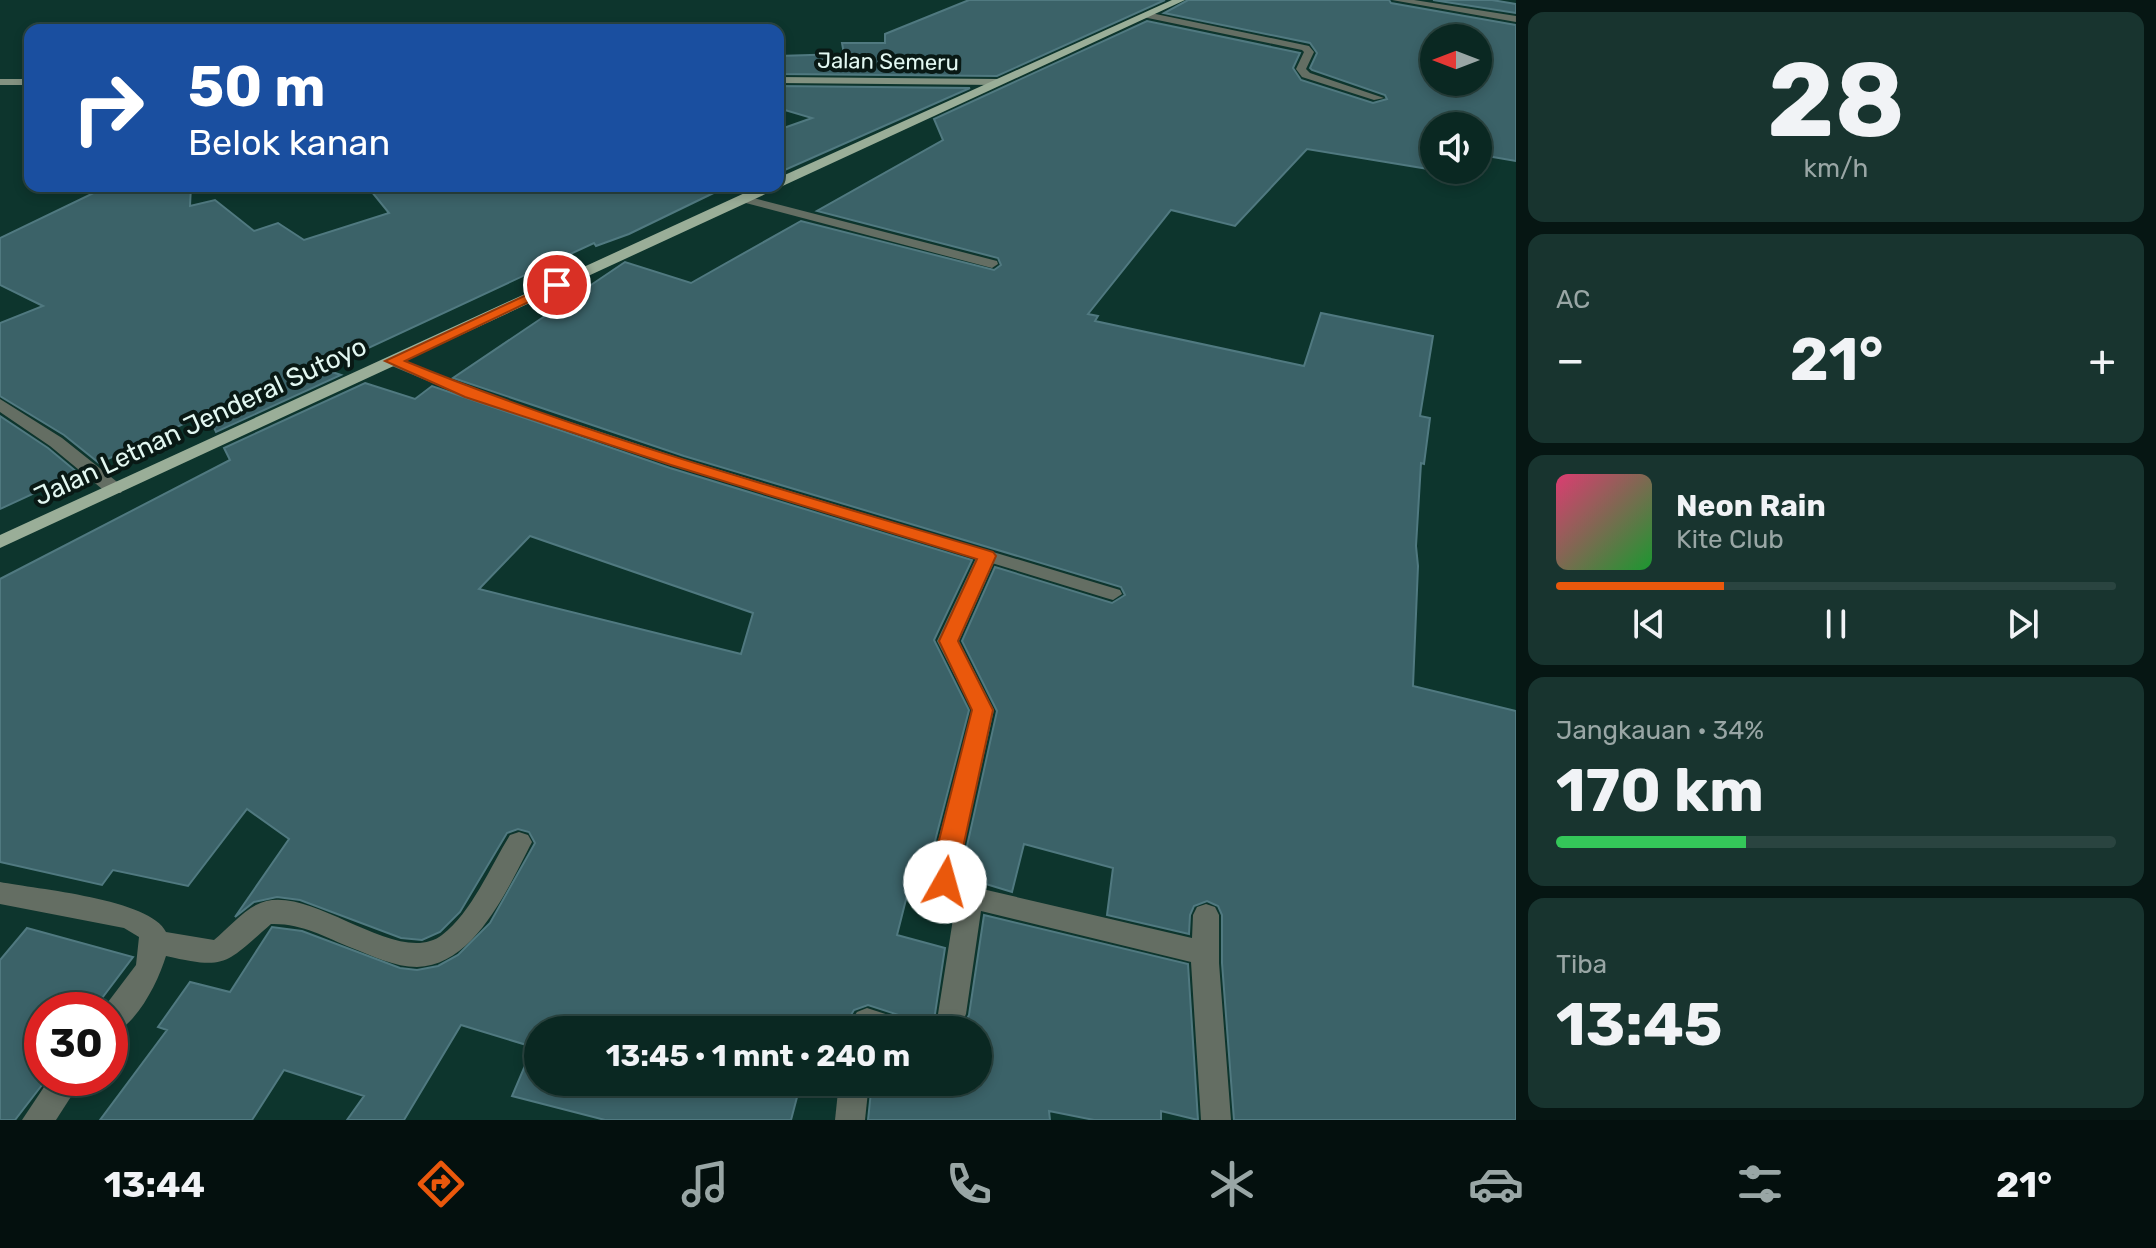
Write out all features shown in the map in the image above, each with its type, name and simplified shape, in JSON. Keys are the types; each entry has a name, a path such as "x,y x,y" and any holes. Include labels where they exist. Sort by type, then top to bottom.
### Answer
{"main road":[{"path":"784,180 1180,0"},
{"name":"Jalan Letnan Jenderal Sutoyo","path":"0,542 757,192"}],"street":[{"path":"1397,0 1516,19"},
{"path":"1146,15 1305,48 1309,52 1301,69 1306,75 1378,98"},
{"name":"Jalan Semeru","path":"784,80 998,82"},
{"path":"0,82 24,82"},
{"path":"0,404 56,442 114,489"},
{"path":"987,556 948,641 983,710 943,872 945,882 960,887 970,897 1205,953"},
{"path":"155,941 206,953 220,952 265,913 291,913 402,953 426,955 449,946 462,932 519,842"},
{"path":"0,893 130,918 146,924 155,941 149,970 128,998"},
{"path":"952,1014 970,897"},
{"path":"1206,915 1205,953 1216,1120"},
{"path":"37,1120 55,1096"},
{"path":"850,1120 853,1096"}],"lane":[{"path":"742,199 992,264"},
{"path":"392,361 471,394 677,462 1113,594"}],"building":[{"path":"969,0 1165,0 997,76 784,74 784,56 844,54 842,43 885,43 885,34"},
{"path":"1188,0 1389,0 1391,3 1516,25 1516,161 1492,157 1492,112 1420,112 1420,168 1307,149 1235,226 1171,210 1088,314 1098,316 1095,321 1304,366 1321,313 1433,336 1420,416 1430,418 1424,464 1421,463 1413,686 1516,711 1516,1120 1234,1120 1222,963 1222,915 1218,906 1207,901 1194,906 1189,934 1107,915 1113,868 1024,844 1012,892 961,873 997,711 962,641 995,567 1112,603 1125,595 1121,587 684,456 453,378 625,262 691,283 801,221 994,270 1001,265 998,258 817,211 943,140 934,119 1147,21 1300,53 1293,68 1301,80 1373,103 1387,99 1385,95 1312,70 1310,68 1317,53 1310,43 1164,13"},
{"path":"1433,0 1492,0 1516,4 1516,13"},
{"path":"784,86 970,88 784,170 784,128 812,118 784,110"},
{"path":"96,192 191,192 190,206 215,200 254,231 278,223 304,240 389,213 372,192 716,192 629,234 596,246 594,243 323,369 341,375 216,432 207,413 99,463 64,435 0,396 0,323 43,306 0,285 0,238"},
{"path":"365,383 415,399 432,386 670,468 972,560 934,640 969,710 928,868 915,864 897,935 945,948 936,1016 902,1016 868,1005 854,1010 850,1016 524,1016 524,1044 461,1025 404,1120 347,1120 364,1096 284,1070 252,1120 100,1120 118,1096 128,1096 128,1082 167,1030 158,1027 190,982 230,992 272,927 302,931 400,968 417,970 438,966 458,955 490,923 535,843 529,832 518,829 507,833 460,912 440,932 422,940 401,938 300,900 277,897 254,902 235,917 289,839 247,809 188,886 113,870 102,885 0,862 0,579 230,460 224,448","holes":["530,536 753,613 741,654 479,589"]},
{"path":"0,416 48,448 78,473 0,509"},
{"path":"984,915 1188,964 1198,1120 1161,1111 1161,1120 1094,1120 1049,1111 1050,1120 868,1120 871,1096 992,1096 992,1016 968,1016"},
{"path":"27,928 133,957 107,992 24,992 24,1096 34,1096 15,1120 0,1120 0,960"},
{"path":"524,1068 524,1096 797,1096 791,1120 605,1120 512,1096"}],"route":[{"path":"557,285 392,361 471,394 677,462 987,556 948,641 983,710 943,872 945,882"}]}
